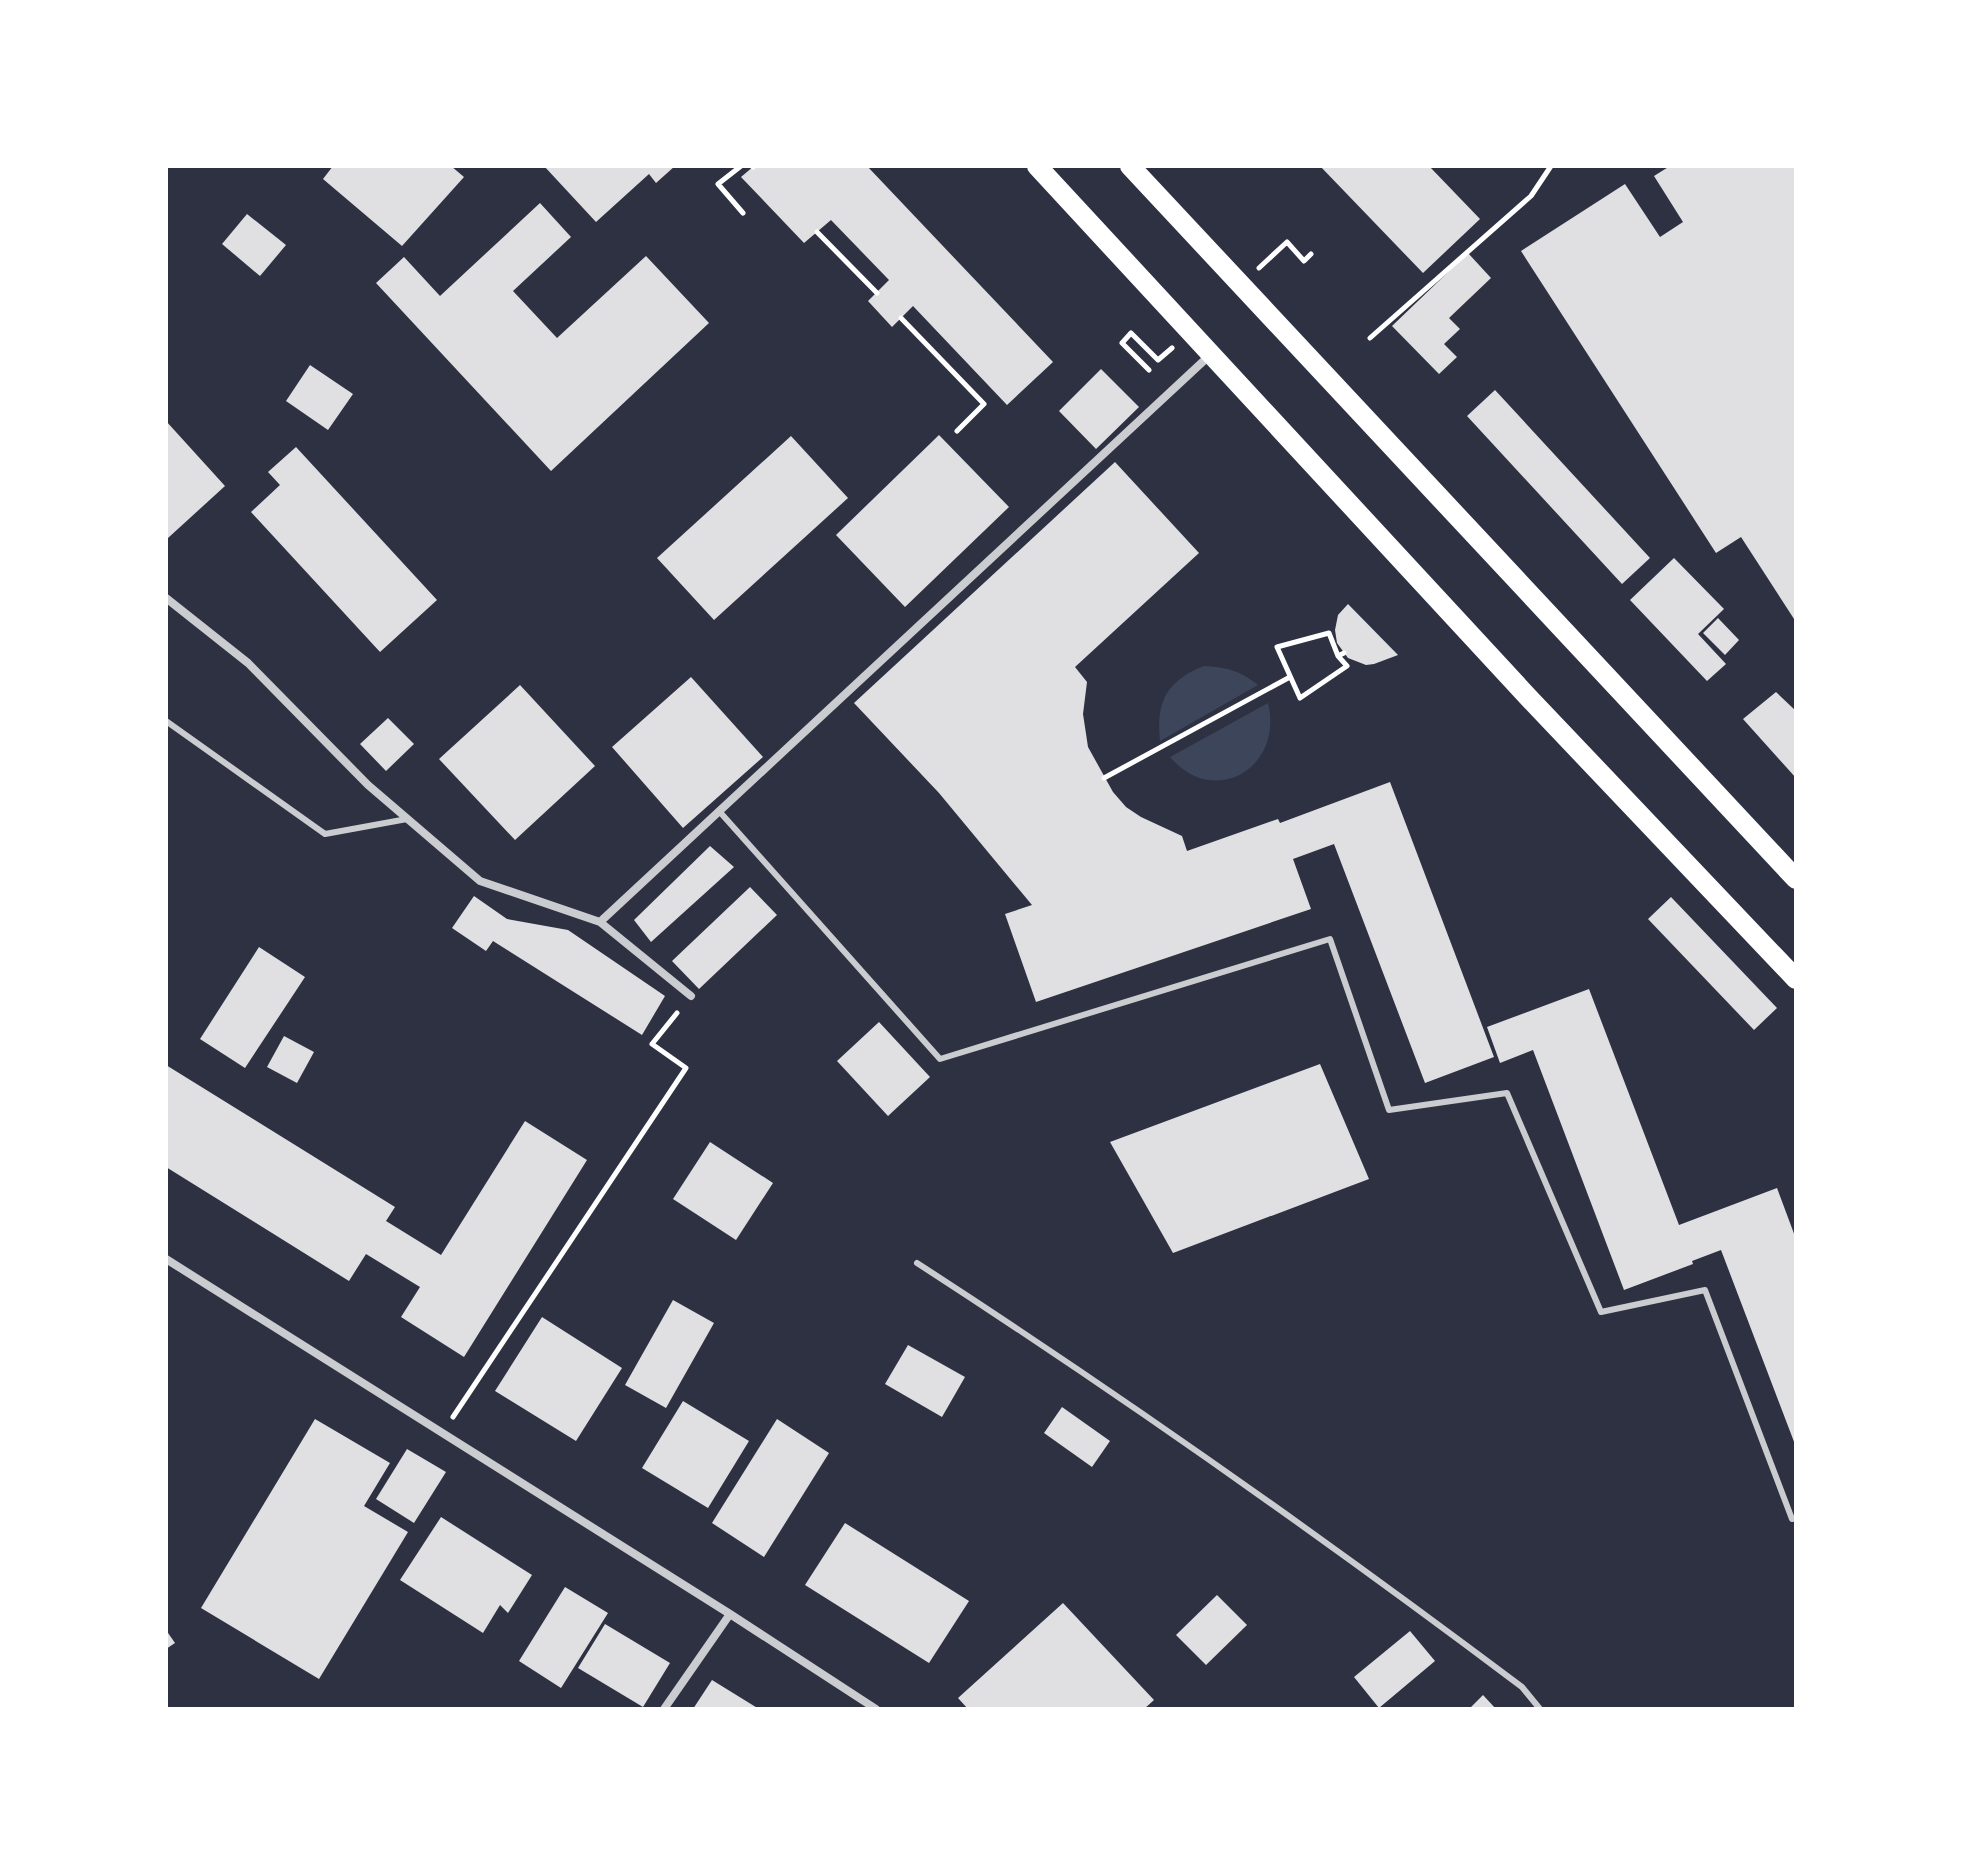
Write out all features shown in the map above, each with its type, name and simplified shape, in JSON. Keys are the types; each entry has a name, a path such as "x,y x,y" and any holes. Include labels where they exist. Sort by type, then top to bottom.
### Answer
{"main road":[{"path":"1037,166 1528,697 1796,979"},
{"path":"1130,166 1796,879"}],"street":[{"path":"600,922 1211,354"},
{"path":"166,598 248,663 368,785 480,881 600,922 691,996"},
{"path":"166,1259 876,1709"},
{"path":"664,1709 730,1614"}],"lane":[{"path":"166,721 325,834 407,819"},
{"path":"719,811 940,1059 1330,939 1389,1110 1507,1093 1601,1312 1705,1290 1792,1519 1796,1518"},
{"path":"917,1263 1034,1339 1351,1559 1522,1687 1540,1709"}],"path":[{"path":"741,166 718,184 743,213"},
{"path":"1370,338 1531,196 1551,166"},
{"path":"817,232 877,293"},
{"path":"1287,242 1304,261 1311,254"},
{"path":"901,318 984,404 957,431"},
{"path":"1149,370 1122,343 1131,333 1158,360"},
{"path":"1329,633 1347,666 1300,698 1290,677 1277,647 1329,633"},
{"path":"1104,778 1290,677"},
{"path":"441,1434 686,1068 652,1044 691,996"}],"shaded area":[{"path":"1204,666 1233,671 1258,685 1160,741 1160,715 1166,694 1181,679"},
{"path":"1268,703 1270,726 1266,746 1256,762 1242,774 1225,780 1206,780 1188,772 1170,757"}],"building":[{"path":"333,166 451,166 464,177 402,246 323,179"},
{"path":"544,166 675,166 656,183 649,174 596,222"},
{"path":"754,166 867,166 1053,362 1007,405 913,306 892,327 868,301 889,280 831,220 804,243 741,177"},
{"path":"1320,166 1429,166 1480,219 1423,273"},
{"path":"1670,166 1796,166 1796,622 1741,537 1716,553 1521,251 1625,184 1660,237 1683,222 1654,176"},
{"path":"540,203 571,237 513,291 557,338 646,256 709,323 551,471 376,283 404,257 440,296"},
{"path":"247,214 286,245 260,276 222,244"},
{"path":"1468,253 1491,278 1449,318 1460,329 1444,344 1457,357 1439,374 1392,326"},
{"path":"310,365 353,394 328,430 286,401"},
{"path":"1101,369 1139,407 1096,449 1059,411"},
{"path":"1495,390 1650,558 1622,584 1467,416"},
{"path":"166,421 225,486 168,538 166,535"},
{"path":"939,435 1009,507 905,607 836,535"},
{"path":"791,436 848,498 714,620 657,558"},
{"path":"296,447 437,600 380,652 251,512 280,485 268,472"},
{"path":"1115,462 1199,553 1075,667 1087,682 1083,714 1088,747 1113,792 1126,807 1141,817 1182,836 1187,851 1278,819 1280,823 1390,782 1494,1057 1425,1083 1334,844 1293,859 1311,909 1036,1002 1005,914 1032,905 939,793 854,703"},
{"path":"1674,558 1724,609 1698,634 1726,664 1707,681 1630,600"},
{"path":"1348,604 1398,655 1366,665 1348,658 1337,643 1335,630 1338,615"},
{"path":"1718,618 1739,640 1725,655 1703,633"},
{"path":"691,677 763,757 683,828 612,747"},
{"path":"520,685 595,766 515,840 439,759"},
{"path":"1776,692 1796,711 1796,778 1743,719"},
{"path":"388,718 414,744 386,771 360,744"},
{"path":"710,846 734,867 651,942 634,920"},
{"path":"750,887 777,915 699,989 672,961"},
{"path":"474,896 507,919 568,930 665,996 642,1035 493,941 486,951 452,928"},
{"path":"1671,897 1777,1008 1754,1030 1648,919"},
{"path":"259,947 305,977 245,1068 200,1039"},
{"path":"1589,989 1679,1225 1777,1188 1796,1239 1796,1447 1721,1250 1624,1290 1533,1050 1500,1063 1487,1027"},
{"path":"879,1022 930,1077 888,1116 837,1061"},
{"path":"284,1036 314,1052 297,1083 267,1067"},
{"path":"1320,1064 1369,1179 1173,1253 1110,1142"},
{"path":"166,1065 395,1207 386,1221 441,1255 525,1121 587,1160 464,1357 401,1317 420,1287 366,1254 349,1281 166,1167"},
{"path":"710,1142 773,1183 736,1240 673,1199"},
{"path":"673,1300 714,1323 666,1408 625,1385"},
{"path":"542,1317 622,1368 576,1441 495,1391"},
{"path":"908,1345 965,1377 942,1417 885,1384"},
{"path":"683,1401 749,1441 708,1508 642,1468"},
{"path":"1062,1407 1110,1441 1092,1467 1044,1433"},
{"path":"315,1419 390,1463 364,1506 408,1532 319,1679 201,1608"},
{"path":"777,1419 829,1453 764,1557 712,1523"},
{"path":"407,1449 446,1472 414,1523 376,1499"},
{"path":"441,1517 532,1575 508,1613 500,1605 483,1633 400,1580"},
{"path":"845,1523 969,1601 929,1663 805,1585"},
{"path":"565,1587 608,1613 561,1688 519,1661"},
{"path":"1217,1595 1247,1625 1206,1665 1176,1635"},
{"path":"1063,1603 1154,1700 1144,1709 968,1709 958,1698"},
{"path":"605,1624 670,1663 643,1707 578,1668"},
{"path":"166,1630 175,1643 166,1649"},
{"path":"1410,1631 1435,1661 1379,1708 1354,1677"},
{"path":"712,1680 759,1709 693,1709"},
{"path":"1483,1695 1496,1709 1469,1709"}]}
